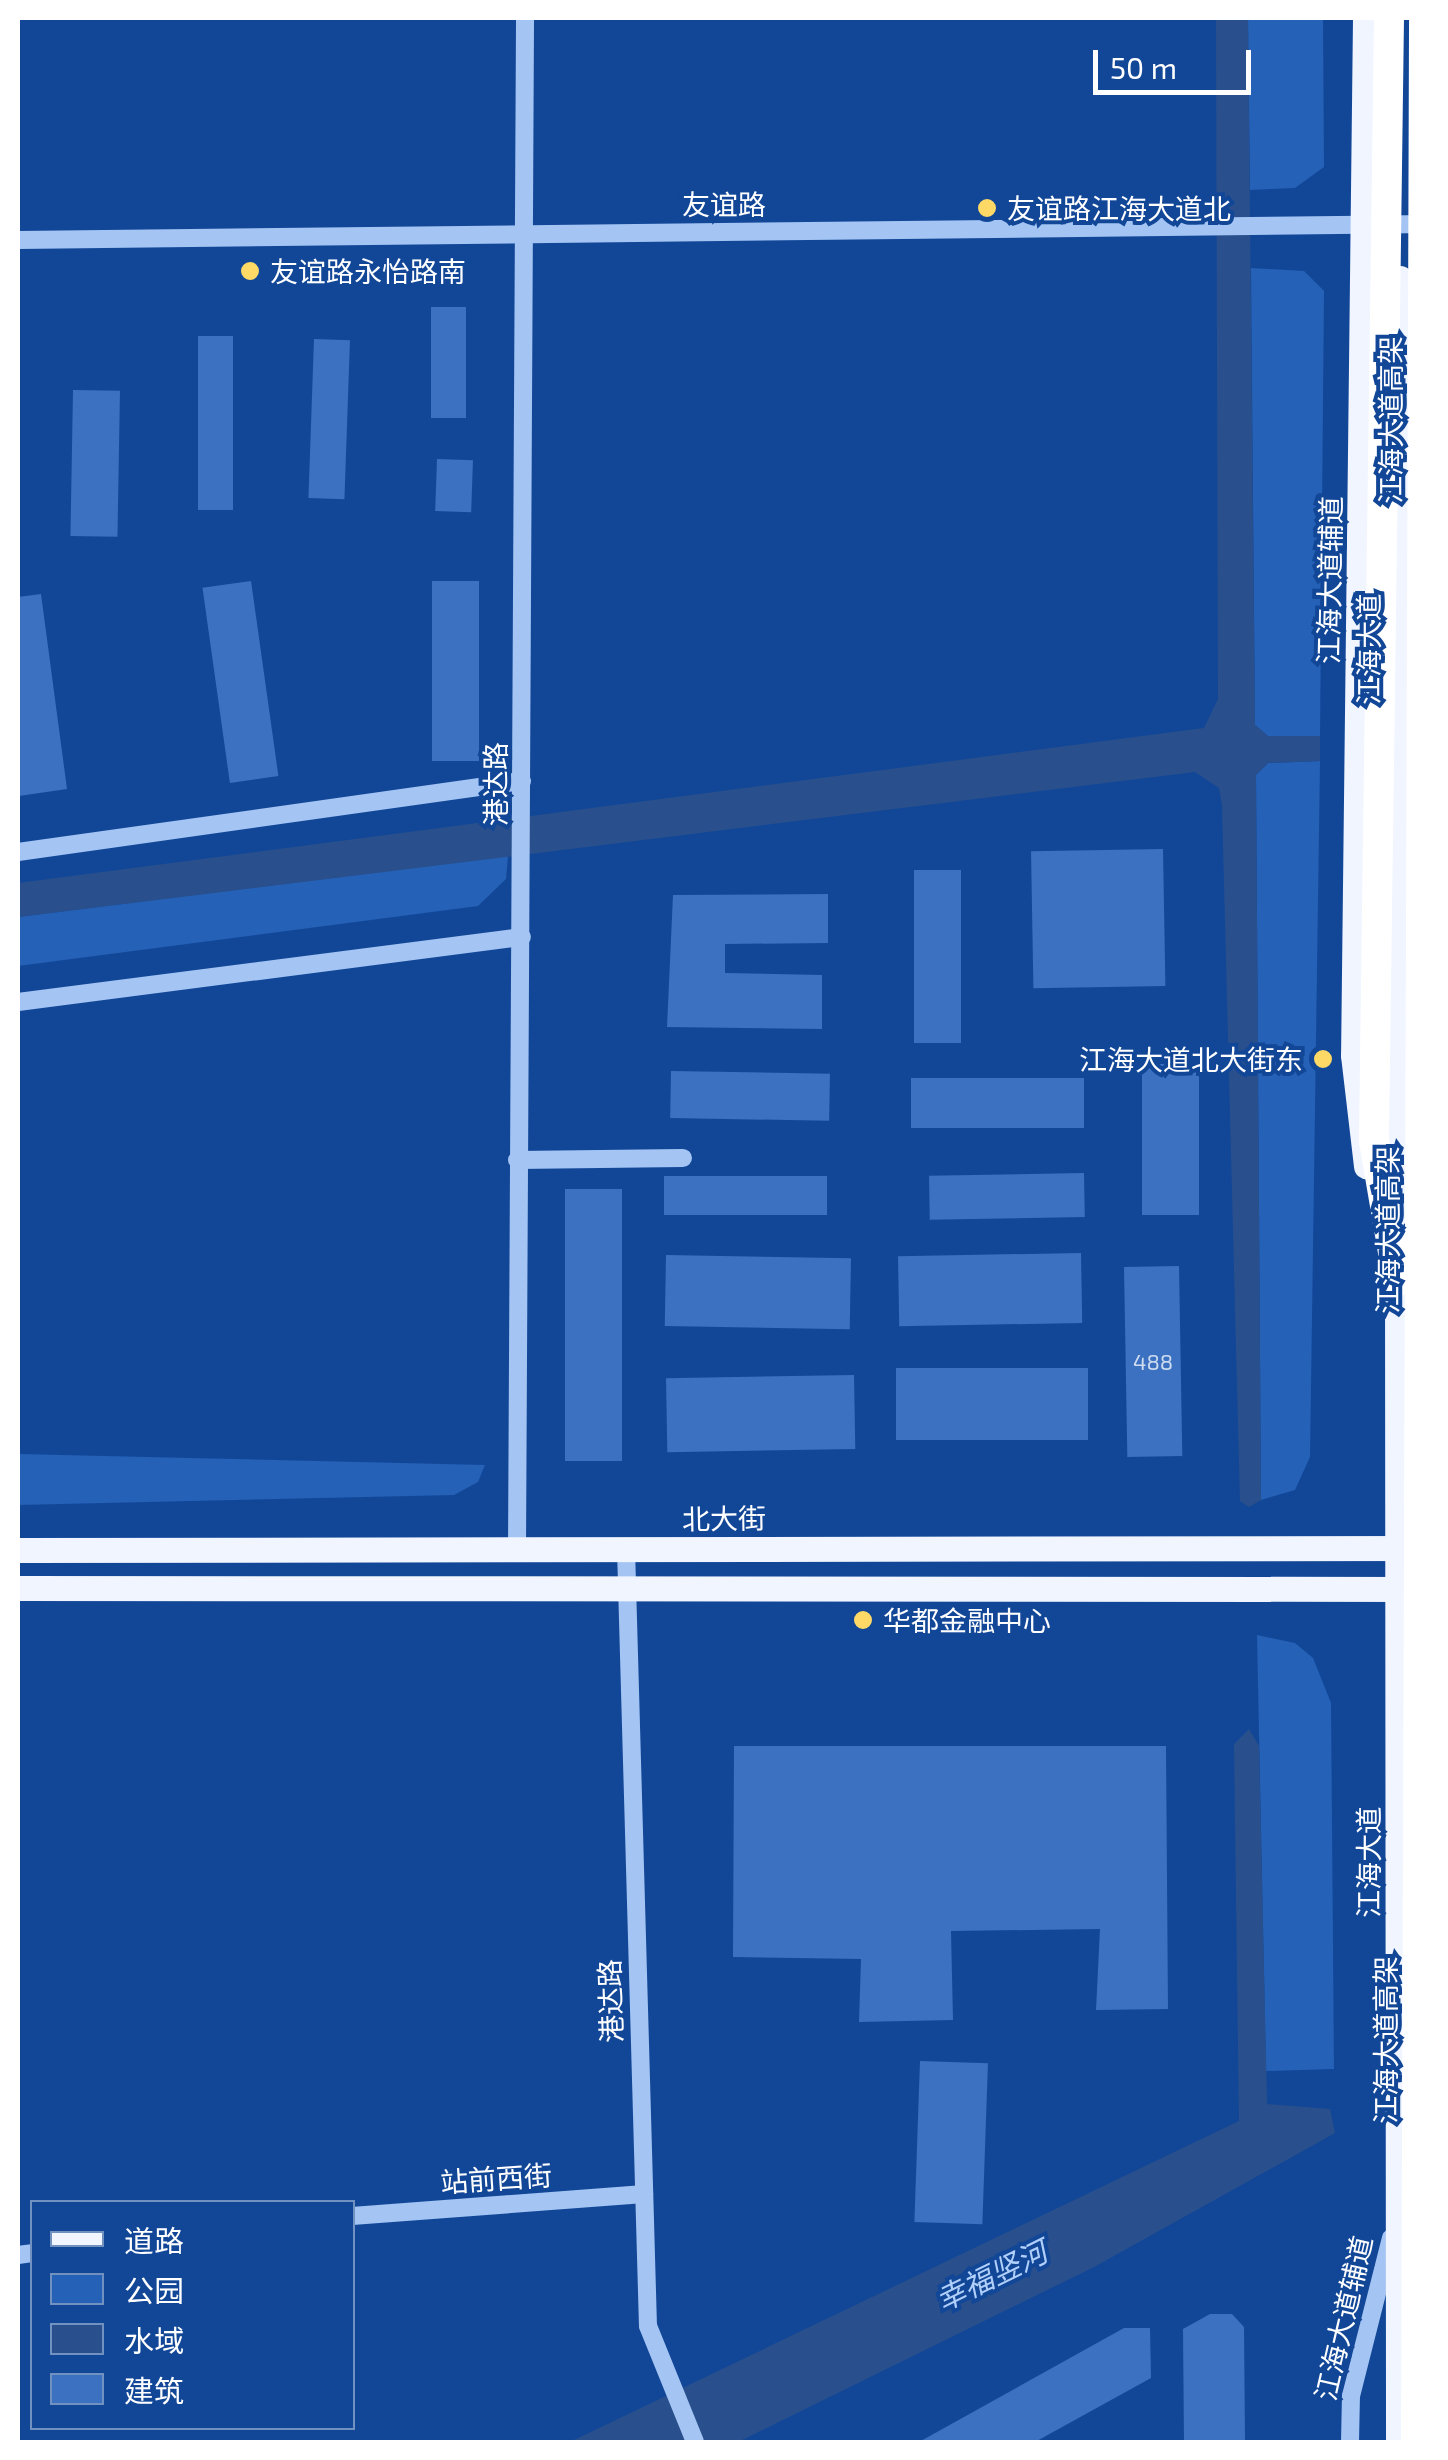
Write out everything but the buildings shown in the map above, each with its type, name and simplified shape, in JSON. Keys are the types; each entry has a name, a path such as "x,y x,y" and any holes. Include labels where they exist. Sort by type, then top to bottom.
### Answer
{"highway":[{"path":"1389,18 1367,1142 1398,1282"},
{"name":"江海大道高架","path":"1416,2442 1424,18"},
{"path":"1407,2442 1416,2352"}],"main road":[{"name":"江海大道辅道","path":"1365,18 1354,1055 1367,1142"},
{"name":"江海大道","path":"1398,2442 1402,18"},
{"name":"北大街","path":"18,1550 1430,1548"},
{"path":"18,1588 1430,1588"}],"street":[{"name":"港达路","path":"517,1550 525,18"},
{"name":"友谊路","path":"18,240 1430,224"},
{"path":"18,852 522,781"},
{"path":"18,1002 522,937"},
{"path":"517,1160 683,1158"},
{"name":"港达路","path":"626,1548 648,2326 694,2442"},
{"name":"站前西街","path":"355,2216 644,2194"},
{"name":"江海大道辅道","path":"1350,2442 1350,2396 1399,2208"}],"green space":[{"path":"1248,18 1323,18 1324,167 1295,188 1250,190"},
{"path":"1251,268 1304,271 1324,291 1320,736 1268,736 1255,725"},
{"path":"1320,761 1310,1457 1295,1490 1261,1500 1256,775 1268,763"},
{"path":"508,856 506,879 478,906 18,966 18,917"},
{"path":"18,1454 485,1465 478,1482 454,1495 18,1505"},
{"path":"1257,1635 1295,1643 1313,1658 1331,1703 1334,2069 1266,2071"}],"water":[{"path":"1216,18 1248,18 1255,725 1268,736 1320,736 1320,761 1268,763 1256,775 1261,1500 1249,1507 1240,1501 1222,805 1219,788 1195,772 18,917 18,883 1204,728 1218,699"},
{"name":"幸福竖河","path":"1249,1729 1259,1746 1267,2104 1330,2109 1335,2133 1094,2267 738,2442 570,2442 1239,2121 1234,1744"}],"place":[{"name":"友谊路江海大道北","path":"987,208"},
{"name":"友谊路永怡路南","path":"250,271"},
{"name":"江海大道北大街东","path":"1323,1059"},
{"name":"华都金融中心","path":"863,1620"}]}
